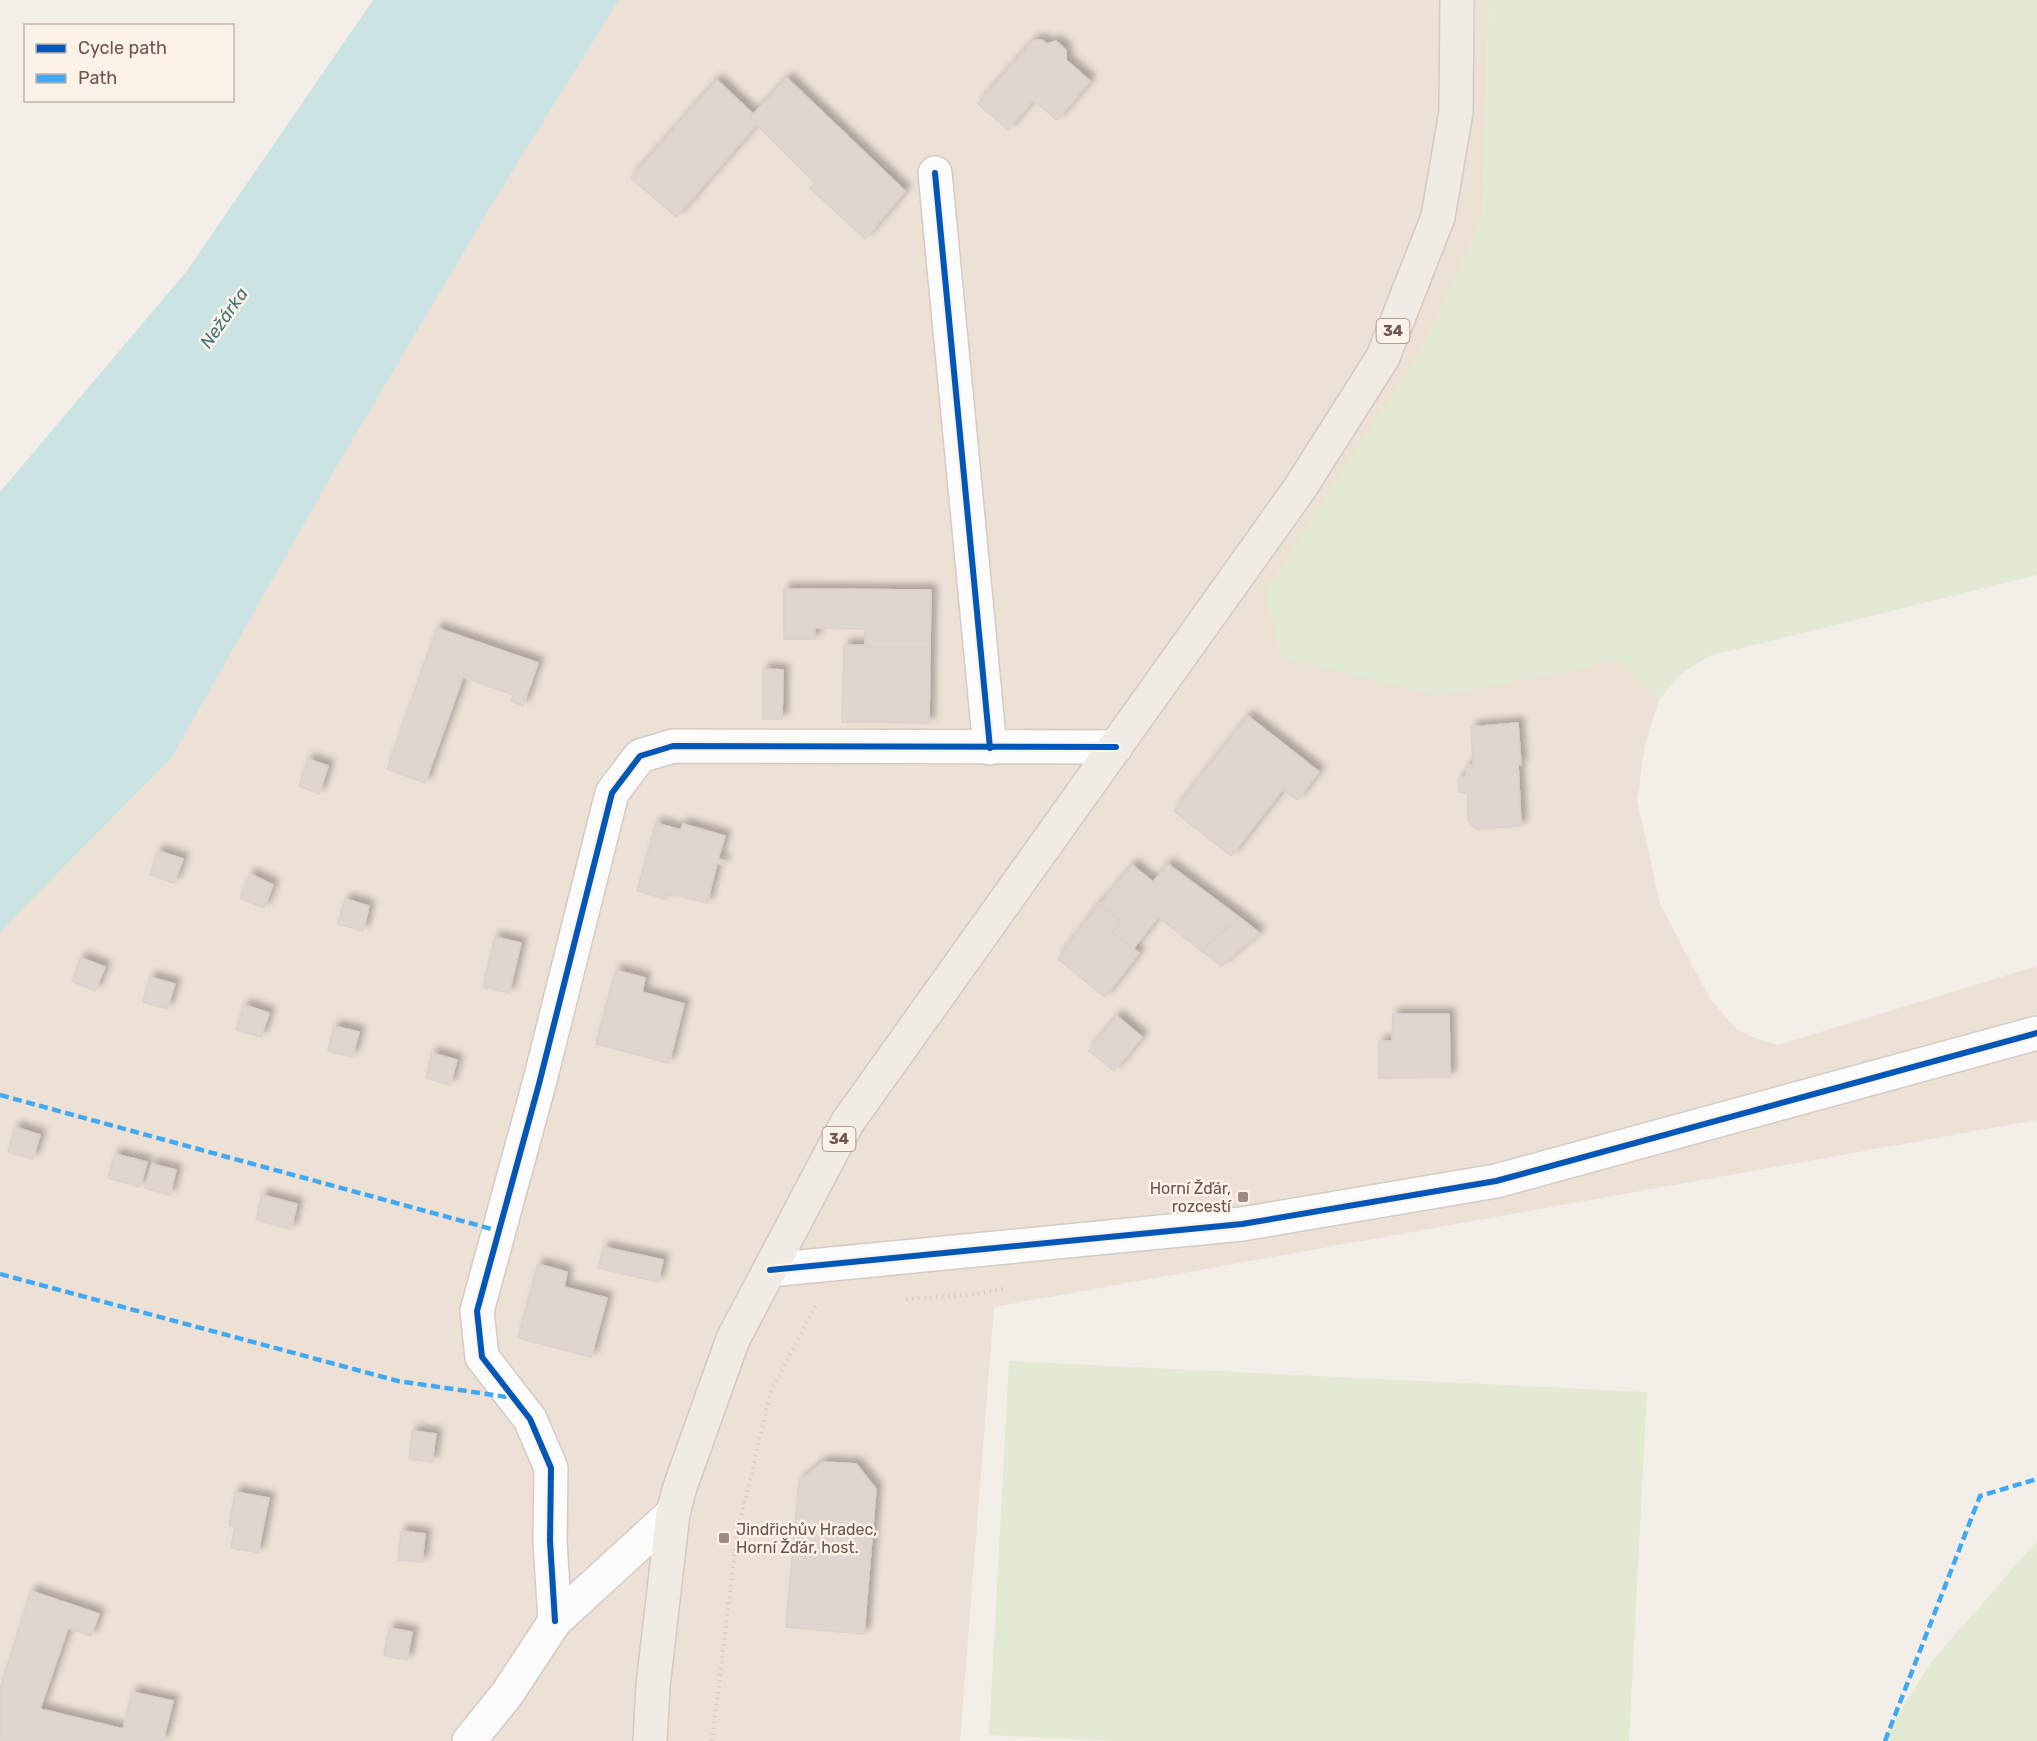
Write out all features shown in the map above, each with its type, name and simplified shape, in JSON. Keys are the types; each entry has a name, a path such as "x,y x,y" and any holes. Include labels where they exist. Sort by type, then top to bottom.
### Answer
{"main road":[{"name":"34","path":"650,1741 653,1686 674,1513 680,1487 733,1339 847,1123 1300,488 1383,357 1438,217 1456,112 1457,0"}],"street":[{"path":"935,173 990,748"},
{"path":"555,1621 550,1541 551,1468 530,1419 482,1357 477,1311 612,793 640,756 673,746 1116,747"},
{"path":"770,1270 1242,1224 1496,1181 2037,1033"},
{"path":"469,1741 507,1694 555,1621 674,1513"}],"path":[{"path":"896,1299 976,1294 1011,1288"},
{"path":"712,1741 737,1534 771,1391 816,1305 828,1304"}],"shaded area":[{"path":"619,0 1489,0 1482,218 1423,347 1438,696 1618,661 1659,700 1645,745 1637,800 1660,904 1710,999 1737,1030 1778,1045 2037,966 2037,1120 994,1307 960,1741 0,1741 0,932 172,757 336,468 499,193"}],"green space":[{"path":"1489,0 2037,0 2037,575 1709,656 1681,674 1659,700 1618,661 1438,696 1281,658 1265,591 1423,347 1482,218"},
{"path":"1009,1361 1647,1392 1629,1741 1115,1741 989,1735"},
{"path":"2037,1541 2037,1741 1882,1741 1931,1662"}],"water":[{"name":"Nežárka","path":"373,0 619,0 499,193 336,468 172,757 0,932 0,492 186,272"}],"building":[{"path":"1042,40 1047,44 1056,41 1066,50 1066,60 1090,81 1057,120 1033,100 1008,130 978,104 1033,41"},
{"path":"787,78 905,191 865,239 810,188 815,183 750,118"},
{"path":"717,80 753,114 750,118 756,125 676,217 631,178"},
{"path":"784,589 931,590 930,647 865,647 865,629 815,628 815,639 784,639"},
{"path":"437,628 538,663 523,706 511,701 513,695 463,677 425,783 387,769"},
{"path":"844,645 930,647 929,723 842,722"},
{"path":"763,669 783,670 782,719 763,719"},
{"path":"1248,716 1319,772 1297,800 1283,789 1231,856 1174,811"},
{"path":"1518,723 1521,826 1476,829 1468,821 1468,794 1459,792 1458,779 1466,776 1466,766 1473,765 1471,727"},
{"path":"308,759 328,766 319,794 299,786"},
{"path":"656,823 681,830 683,824 725,836 718,859 725,861 724,865 717,863 707,903 668,893 666,899 637,891"},
{"path":"158,851 183,859 174,883 150,875"},
{"path":"1168,864 1239,917 1202,951 1158,917 1133,949 1112,932 1121,921 1100,905 1132,865 1153,882"},
{"path":"250,874 273,885 264,908 240,898"},
{"path":"345,899 369,906 363,931 338,924"},
{"path":"1099,904 1121,921 1112,932 1139,953 1105,997 1058,959"},
{"path":"1239,917 1259,933 1221,966 1202,951"},
{"path":"495,937 521,943 509,993 483,987"},
{"path":"81,958 105,967 95,991 72,981"},
{"path":"616,970 645,978 642,992 684,1004 669,1063 596,1044"},
{"path":"150,977 175,984 167,1009 143,1002"},
{"path":"244,1005 269,1013 261,1037 236,1030"},
{"path":"1393,1014 1449,1014 1450,1077 1379,1078 1379,1042 1392,1041"},
{"path":"1117,1016 1142,1037 1114,1071 1089,1051"},
{"path":"334,1026 359,1032 352,1057 328,1051"},
{"path":"432,1053 457,1060 450,1085 426,1078"},
{"path":"15,1127 40,1135 33,1159 8,1152"},
{"path":"115,1154 147,1162 140,1187 108,1178"},
{"path":"152,1164 176,1170 170,1195 145,1188"},
{"path":"262,1195 297,1204 291,1229 256,1220"},
{"path":"604,1247 663,1260 658,1282 598,1268"},
{"path":"538,1264 567,1272 564,1287 607,1298 591,1357 518,1338"},
{"path":"412,1431 436,1434 432,1462 409,1459"},
{"path":"823,1462 856,1464 876,1489 864,1634 786,1627 799,1482"},
{"path":"235,1492 269,1498 258,1553 231,1548 235,1527 229,1526"},
{"path":"401,1531 425,1534 422,1562 398,1560"},
{"path":"31,1591 99,1614 91,1636 68,1628 40,1709 123,1729 132,1692 173,1701 163,1741 0,1741 0,1689"},
{"path":"389,1628 412,1632 407,1660 384,1656"}],"marked path":[{"path":"0,1095 499,1231"},
{"path":"0,1274 398,1381 514,1398"},
{"path":"1885,1741 1980,1496 2037,1479"}],"cycle path":[{"path":"935,173 990,748"},
{"path":"555,1621 550,1541 551,1468 530,1419 482,1357 477,1311 539,1084 612,793 640,756 673,746 1116,747"},
{"path":"770,1270 1242,1224 1496,1181 2037,1033"}],"place":[{"name":"Horní Žďár, rozcestí","path":"1243,1197"},
{"name":"Jindřichův Hradec, Horní Žďár, host.","path":"724,1538"}]}
